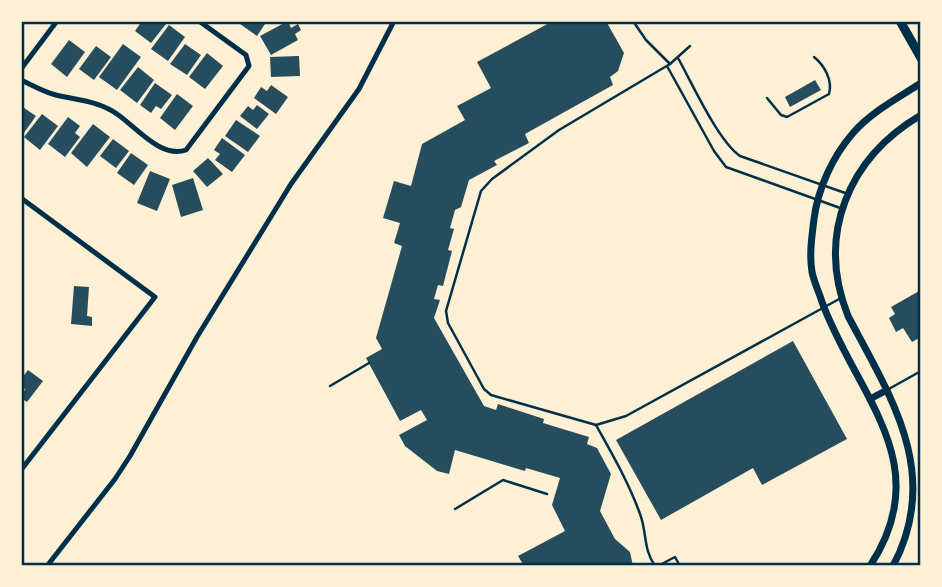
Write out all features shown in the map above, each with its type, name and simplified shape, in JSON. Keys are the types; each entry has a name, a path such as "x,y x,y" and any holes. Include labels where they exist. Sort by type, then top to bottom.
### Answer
{"highway":[{"path":"900,21 921,58"}],"street":[{"path":"21,69 57,21"},
{"path":"21,80 52,94 100,104 115,112 166,151 186,150 249,66 246,55 199,21"},
{"path":"47,566 123,468 197,337 291,184 359,89 394,21"},
{"path":"870,566 884,543 892,522 896,500 896,469 884,427 831,327 812,272 811,251 818,200 839,152 853,132 870,117 921,83"},
{"path":"893,566 911,529 917,486 911,443 905,426 848,316 841,298 834,258 843,209 860,170 871,154 901,127 921,115"},
{"path":"21,198 155,297 21,470"},
{"path":"870,399 887,390"}],"lane":[{"path":"633,21 668,65 714,151 726,167 843,209"},
{"path":"690,46 668,65 559,130 483,187 446,311 448,323 484,389 491,394 596,425 626,416 841,298"},
{"path":"677,57 734,152 848,194"},
{"path":"767,98 781,115 787,117 829,94 830,82 820,62 814,57"},
{"path":"330,386 369,363"},
{"path":"887,390 921,371"},
{"path":"596,425 642,517 644,542 649,557 657,566 675,557 680,566"},
{"path":"455,509 503,480 547,494"}],"building":[{"path":"142,21 163,21 166,24 151,43 135,31"},
{"path":"243,21 267,21 257,36 240,24"},
{"path":"288,21 291,28 298,24 301,30 295,34 298,40 271,55 260,36"},
{"path":"553,21 606,21 624,53 618,71 610,77 613,85 525,134 529,143 494,161 497,165 469,180 461,207 455,210 450,228 454,229 448,250 452,251 443,286 438,285 434,299 440,300 434,318 484,406 496,410 498,404 544,419 543,423 589,437 587,444 597,448 611,474 600,511 615,539 630,552 633,566 524,566 518,556 565,531 552,505 560,478 526,468 525,471 455,450 449,474 437,471 405,446 399,435 427,420 421,410 400,421 366,358 382,349 376,338 402,246 394,243 400,223 383,218 394,181 411,186 422,144 465,120 457,106 491,88 477,62"},
{"path":"169,25 185,37 168,61 151,49"},
{"path":"69,40 85,52 67,77 51,64"},
{"path":"123,44 141,57 117,90 99,77"},
{"path":"185,44 201,55 187,75 170,64"},
{"path":"96,46 111,57 94,80 79,69"},
{"path":"207,53 223,66 205,89 189,77"},
{"path":"299,56 300,76 271,77 270,57"},
{"path":"138,67 154,80 137,103 120,90"},
{"path":"815,80 821,90 790,107 785,97"},
{"path":"155,83 172,95 161,109 156,106 151,113 140,105"},
{"path":"271,85 288,97 276,114 254,98 261,87 267,91"},
{"path":"177,94 193,106 175,130 160,118"},
{"path":"257,105 269,114 257,129 240,116 248,106 253,110"},
{"path":"21,106 36,116 21,137"},
{"path":"42,114 58,126 40,150 24,137"},
{"path":"68,117 80,126 75,133 80,137 65,157 48,144"},
{"path":"236,120 260,136 248,152 225,136"},
{"path":"93,124 110,137 87,167 71,153"},
{"path":"222,138 245,155 232,172 215,160 220,154 214,150"},
{"path":"113,139 129,151 116,168 100,156"},
{"path":"131,153 148,165 134,185 117,173"},
{"path":"208,158 223,174 207,187 193,171"},
{"path":"150,171 170,179 157,211 137,203"},
{"path":"193,178 203,210 181,217 172,185"},
{"path":"74,286 89,287 87,316 92,317 92,326 71,324"},
{"path":"921,290 921,337 912,342 903,328 896,332 889,318 895,314 891,307"},
{"path":"793,341 847,439 762,485 753,468 661,520 616,440"},
{"path":"28,370 43,381 27,402 21,398 25,389 21,387 21,379"}]}
